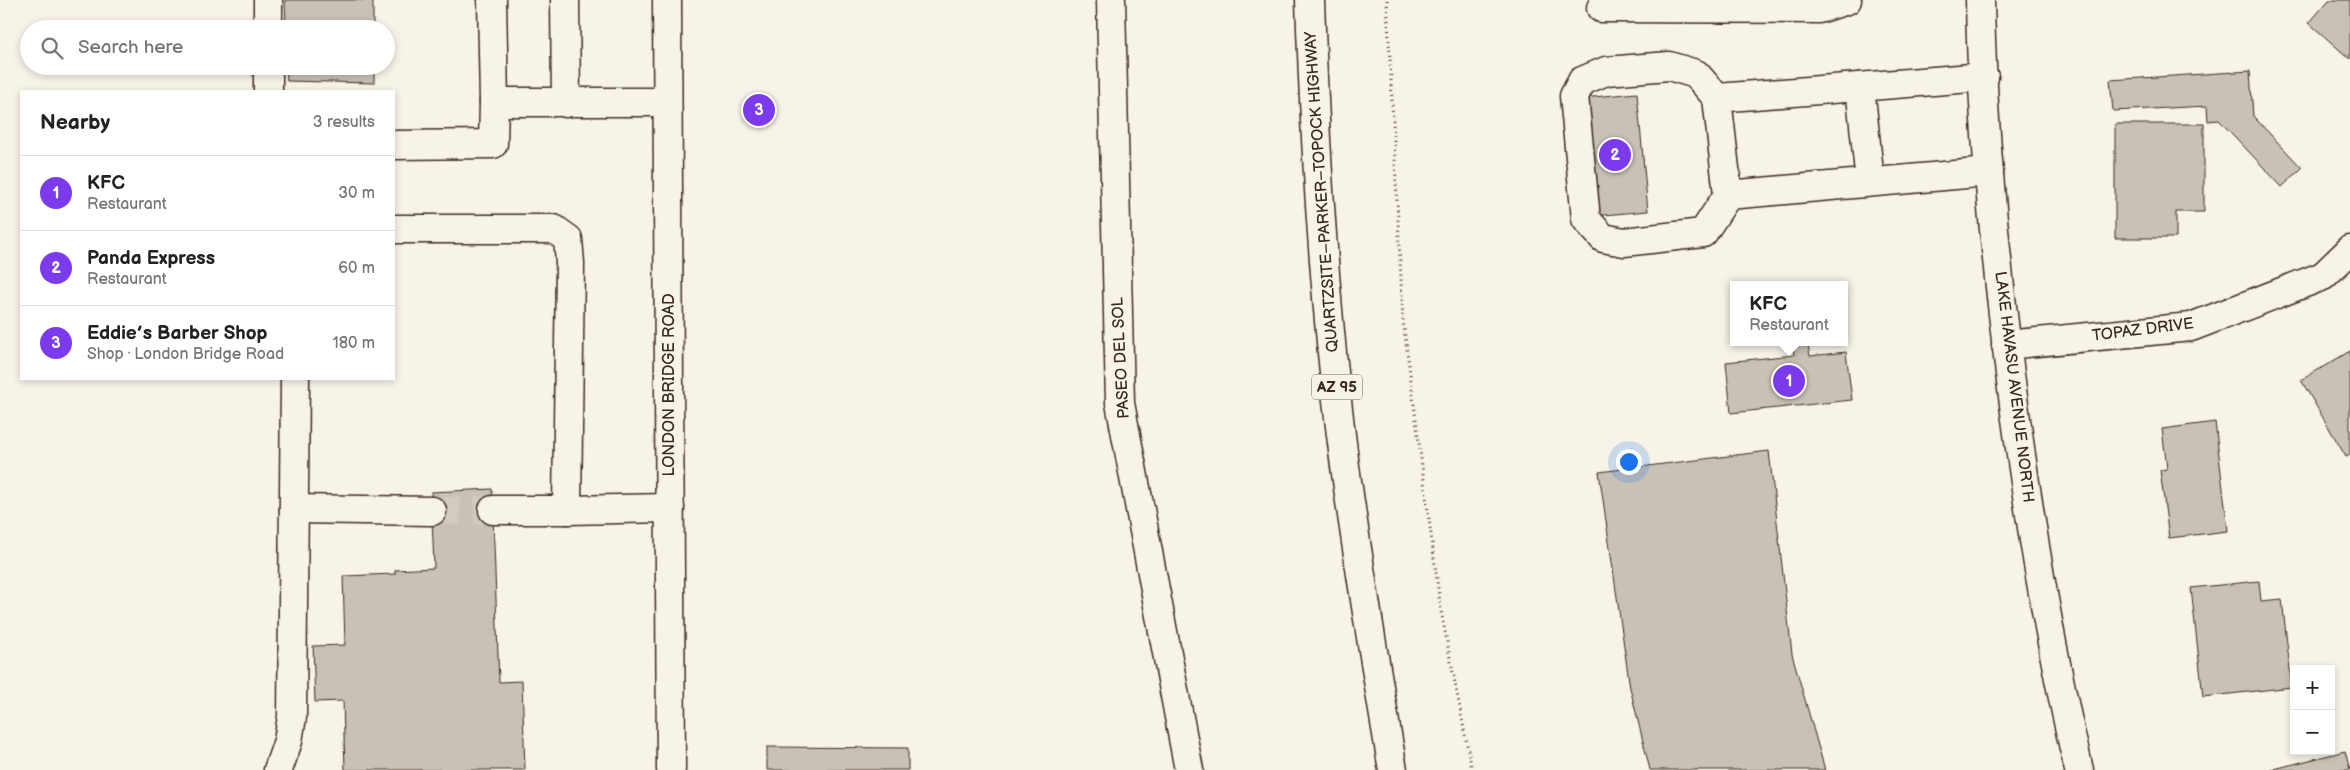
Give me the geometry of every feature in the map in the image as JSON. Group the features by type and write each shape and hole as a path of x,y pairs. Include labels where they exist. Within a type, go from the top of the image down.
{"main road":[{"path":"268,0 268,20"},
{"path":"395,145 493,144 492,0"},
{"path":"566,0 566,103"},
{"name":"LONDON BRIDGE ROAD","path":"667,0 666,102 671,770"},
{"name":"PASEO DEL SOL","path":"1111,0 1120,403 1189,770"},
{"name":"QUARTZSITE–PARKER–TOPOCK HIGHWAY","path":"1310,0 1315,126 1326,288 1343,449 1366,610 1393,770"},
{"path":"1601,8 1762,4 1819,8 1847,0"},
{"name":"LAKE HAVASU AVENUE NORTH","path":"1980,0 1989,172 2006,345 2022,463 2046,609 2079,770"},
{"path":"1669,66 1696,74 1717,98 1728,195 1703,233 1624,242 1603,238 1586,219 1574,96 1582,81 1606,71 1669,66"},
{"path":"268,75 268,90"},
{"path":"1717,98 1984,77"},
{"path":"1860,87 1870,182"},
{"path":"494,102 666,102"},
{"path":"1728,195 1989,172"},
{"path":"395,230 554,230 568,239 570,263 567,510"},
{"name":"TOPAZ DRIVE","path":"2006,345 2191,327 2323,276 2350,250"},
{"path":"278,770 288,741 292,716 295,380"},
{"path":"493,510 670,508"},
{"path":"294,509 432,511"}],"path":[{"path":"1387,0 1403,320 1441,611 1472,770"}],"building":[{"path":"285,0 373,0 373,20 286,20"},
{"path":"2329,0 2350,0 2350,59 2309,23"},
{"path":"2250,71 2253,116 2302,168 2282,187 2219,120 2208,121 2207,106 2113,111 2110,80"},
{"path":"287,75 374,75 374,83 287,81"},
{"path":"1637,93 1648,211 1593,216 1582,98"},
{"path":"2115,124 2204,124 2204,212 2176,212 2176,238 2115,238"},
{"path":"1793,346 1808,346 1810,356 1846,352 1852,400 1731,413 1726,362 1794,355"},
{"path":"2350,351 2350,455 2346,457 2301,380"},
{"path":"2215,422 2228,531 2169,538 2160,470 2167,469 2162,429"},
{"path":"1769,451 1792,654 1825,770 1650,770 1630,688 1599,472"},
{"path":"492,489 499,682 522,681 525,770 345,770 343,701 315,702 313,646 345,645 343,576 395,574 395,570 434,568 431,492"},
{"path":"2259,581 2261,601 2282,599 2290,669 2290,687 2203,697 2191,588"},
{"path":"767,747 908,748 908,770 767,770"},
{"path":"2345,751 2350,770 2270,770 2335,755"}],"tunnel":[{"path":"432,511 493,510"}],"place":[{"name":"Eddie’s Barber Shop","path":"759,110"},
{"name":"Panda Express","path":"1615,155"},
{"name":"KFC","path":"1789,381"}]}
